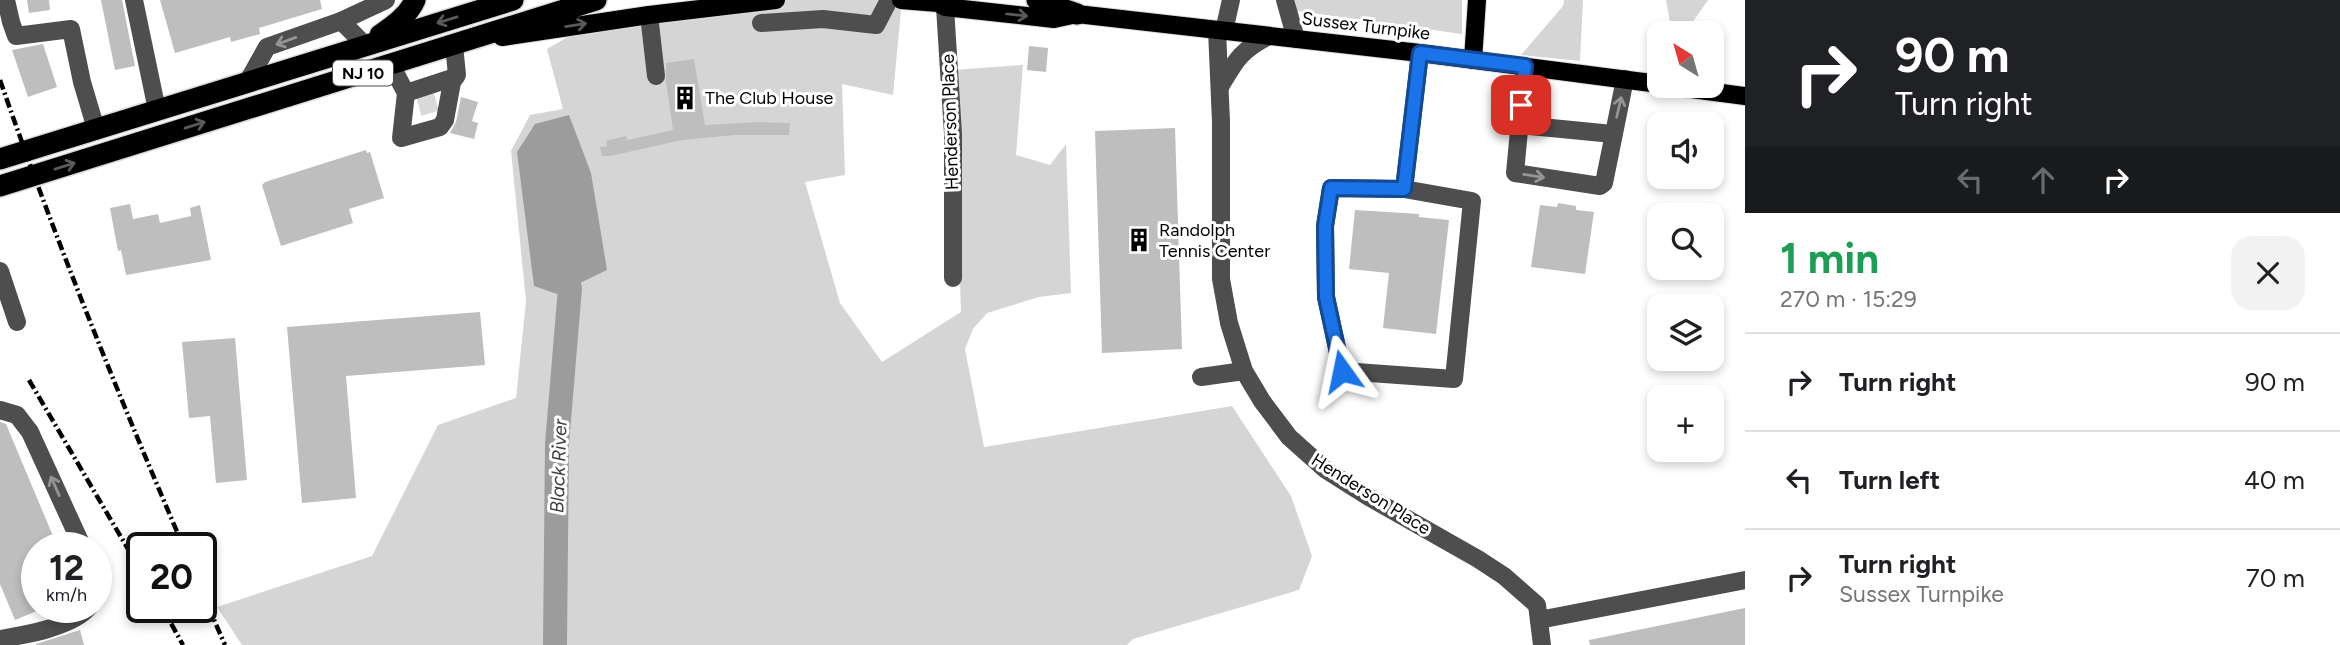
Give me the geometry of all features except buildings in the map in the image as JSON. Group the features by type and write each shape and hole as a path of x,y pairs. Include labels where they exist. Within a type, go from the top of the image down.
{"highway":[{"path":"365,45 402,18 415,0"},
{"name":"NJ 10","path":"0,159 509,0"},
{"name":"NJ 10","path":"0,186 596,0"},
{"path":"1037,0 1077,14"}],"main road":[{"path":"457,44 649,15 776,0"},
{"name":"Sussex Turnpike","path":"901,0 1054,19 1077,14 1647,82"},
{"path":"1474,60 1477,0"},
{"path":"1724,93 1745,96"}],"street":[{"path":"6,0 16,36 71,29 82,82 96,129"},
{"path":"134,0 157,110"},
{"path":"248,82 267,47 341,21 386,0"},
{"path":"761,23 823,19 876,25 888,0"},
{"name":"Henderson Place","path":"1231,0 1220,30 1221,279 1229,323 1244,371 1278,424 1307,454 1326,470 1367,496 1504,576 1537,605 1539,620"},
{"path":"1285,0 1296,39"},
{"name":"Henderson Place","path":"942,3 953,134 953,278"},
{"path":"649,15 656,76"},
{"path":"341,21 365,45"},
{"path":"1220,87 1238,57 1269,36"},
{"path":"391,65 412,109 401,138 440,127 445,120 444,100 457,75 457,44"},
{"path":"1404,189 1420,53"},
{"path":"1525,66 1515,173 1600,187 1604,183 1625,79"},
{"path":"406,93 455,78"},
{"path":"1520,125 1613,134"},
{"path":"1331,188 1404,189 1472,201 1454,379 1342,371 1326,297 1325,226 1331,188"},
{"path":"0,271 17,322"},
{"path":"1201,377 1244,371"},
{"path":"0,410 17,415 30,432 76,532"},
{"path":"1542,645 1539,620 1745,580"},
{"path":"0,639 62,623"}],"shaded area":[{"path":"706,0 902,0 893,95 842,84 845,175 805,182 840,303 882,362 961,312 953,70 1023,65 1016,155 1050,165 1066,144 1071,293 1039,297 987,313 973,329 965,349 984,447 1232,406 1291,496 1312,556 1299,590 1133,639 1127,645 242,645 217,607 372,556 438,425 516,398 526,301 511,151 530,115 563,109 547,49 573,34"},
{"path":"1295,0 1462,0 1462,34 1297,11"},
{"path":"1564,0 1583,0 1580,61 1521,55 1563,6"},
{"path":"1666,0 1708,0 1693,21 1670,21"},
{"path":"569,115 591,173 607,270 557,294 534,286 517,152 535,124"}],"waterway":[{"name":"Black River","path":"555,645 557,444 570,288"}],"tunnel":[{"path":"419,107 440,101"}],"railway":[{"path":"0,80 88,316 177,532"},
{"path":"29,380 126,546"},
{"path":"171,623 183,645"},
{"path":"215,623 225,645"}],"place":[{"name":"The Club House","path":"685,98"},
{"name":"Randolph Tennis Center","path":"1139,240"}],"route":[{"path":"1342,371 1326,297 1325,226 1331,188 1404,189 1420,53 1525,66 1521,105"}]}
